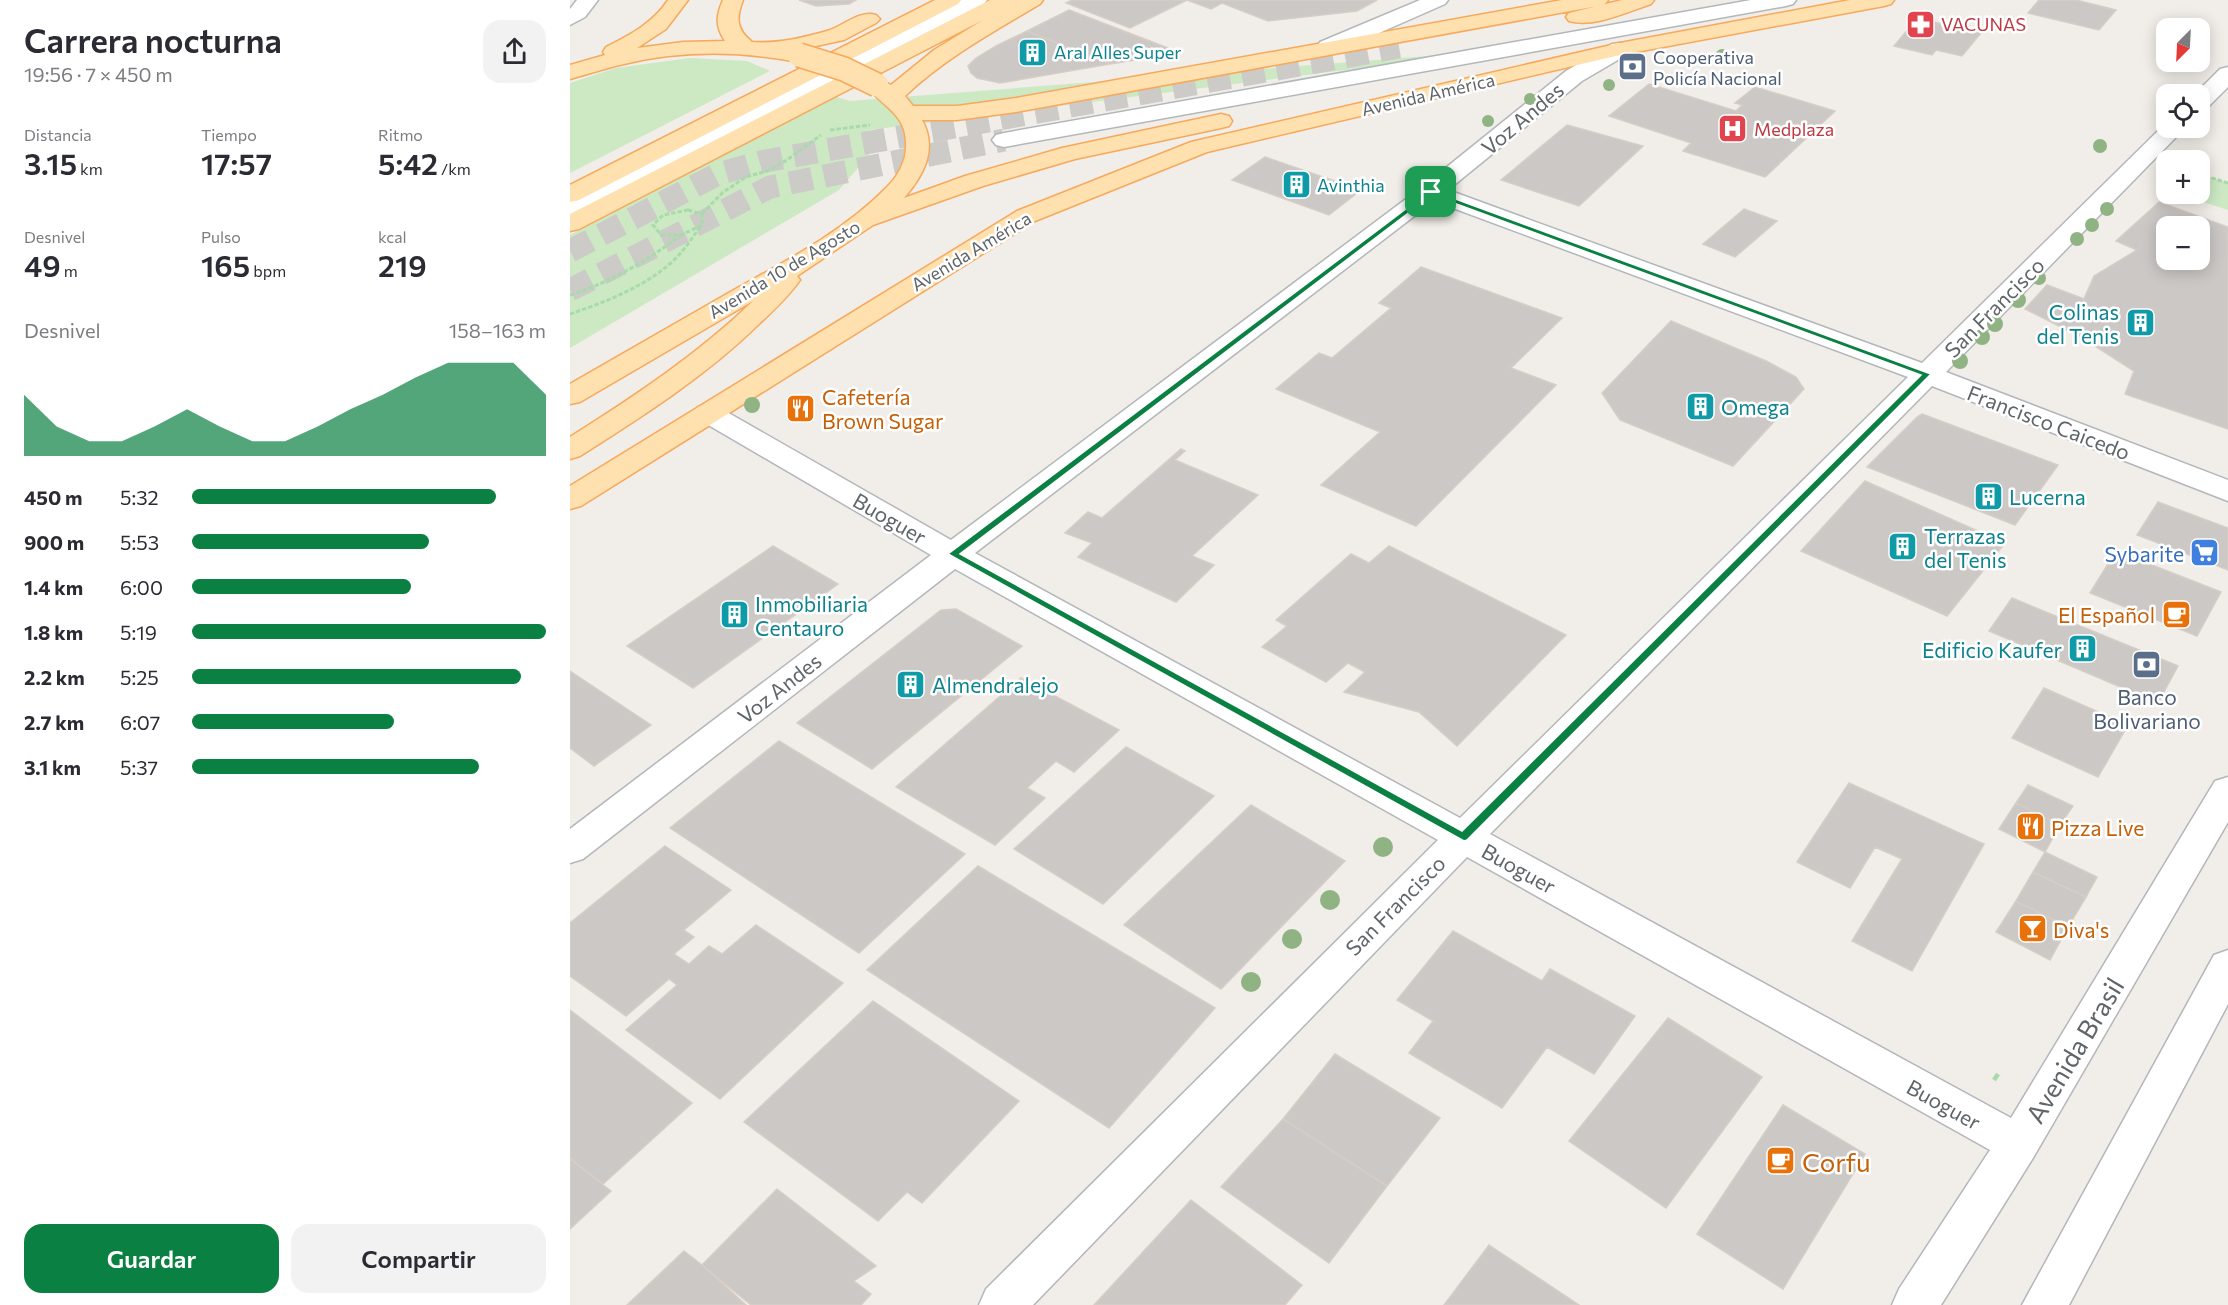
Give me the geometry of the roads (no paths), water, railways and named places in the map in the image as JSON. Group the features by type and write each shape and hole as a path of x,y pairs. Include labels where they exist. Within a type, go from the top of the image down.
{"main road":[{"path":"592,64 644,36 672,12 678,0"},
{"path":"733,0 727,13 726,24 734,39 746,48"},
{"name":"Avenida 10 de Agosto","path":"771,49 836,36 908,0"},
{"path":"570,195 951,0"},
{"path":"570,224 1006,0"},
{"path":"885,90 911,77 940,54 1033,0"},
{"path":"909,113 957,113 1016,105 1594,0"},
{"path":"1399,47 1602,13 1644,0"},
{"name":"Avenida América","path":"570,499 1026,216 1199,147 1620,49 1884,0"},
{"name":"Avenida 10 de Agosto","path":"570,72 592,64 673,50 771,49 843,69 885,90 909,113 917,133 916,159 902,185 865,220 805,260 570,396"},
{"name":"Avenida América","path":"865,220 974,181 1070,153 1351,94 1520,72"},
{"path":"570,450 664,389 728,342 759,312 805,260"}],"street":[{"path":"570,20 588,0"},
{"path":"570,210 977,0"},
{"path":"1328,47 1438,0"},
{"name":"Avenida América","path":"1736,0 1001,136 1786,0"},
{"name":"Voz Andes","path":"570,849 953,554 1431,192 1574,76 1620,49"},
{"path":"2210,92 2228,74"},
{"name":"San Francisco","path":"1002,1305 1464,837 2164,138"},
{"name":"Francisco Caicedo","path":"1431,192 1927,374 2228,491"},
{"name":"Buoguer","path":"708,412 953,554 2018,1144"},
{"name":"Avenida Brasil","path":"1915,1305 2018,1144 2228,791"},
{"path":"2045,1305 2228,966"}],"tunnel":[{"path":"570,251 718,174 760,162 1399,47"},
{"path":"570,290 770,187 1004,140"}],"place":[{"name":"VACUNAS","path":"1920,24"},
{"name":"Aral Alles Super","path":"1033,52"},
{"name":"Cooperativa Policía Nacional","path":"1632,67"},
{"name":"Medplaza","path":"1733,129"},
{"name":"Avinthia","path":"1296,185"},
{"name":"Colinas del Tenis","path":"2140,323"},
{"name":"Omega","path":"1700,406"},
{"name":"Cafetería Brown Sugar","path":"801,408"},
{"name":"Lucerna","path":"1988,496"},
{"name":"Terrazas del Tenis","path":"1903,547"},
{"name":"Sybarite","path":"2205,553"},
{"name":"El Español","path":"2176,614"},
{"name":"Inmobiliaria Centauro","path":"734,615"},
{"name":"Edificio Kaufer","path":"2083,649"},
{"name":"Banco Bolivariano","path":"2147,665"},
{"name":"Almendralejo","path":"911,684"},
{"name":"Pizza Live","path":"2030,827"},
{"name":"Diva's","path":"2032,929"},
{"name":"Corfu","path":"1781,1161"}]}
